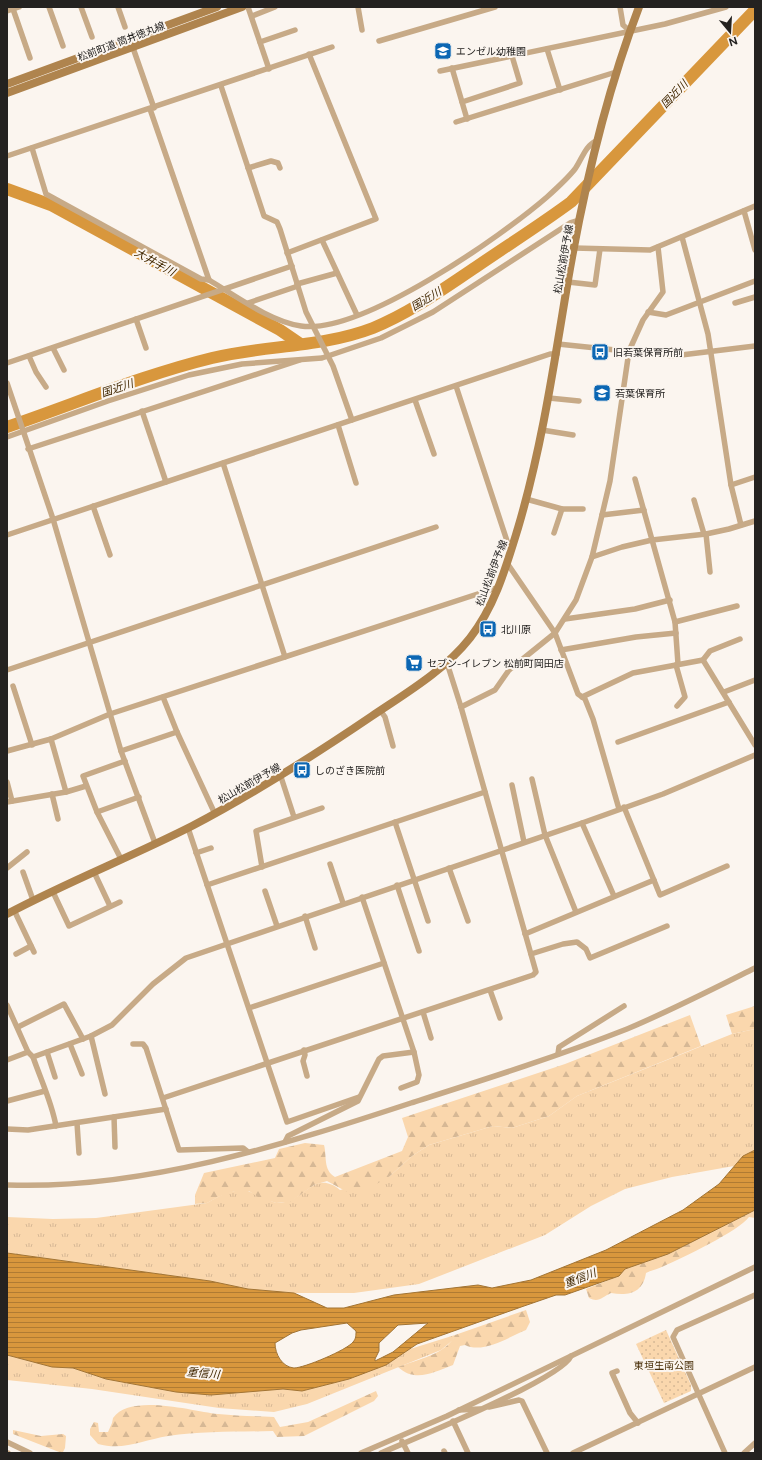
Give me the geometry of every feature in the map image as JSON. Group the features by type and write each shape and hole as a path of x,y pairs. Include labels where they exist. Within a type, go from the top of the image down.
{"main road":[{"name":"松前町道 筒井徳丸線","path":"7,93 217,7"},
{"name":"松前町道 筒井徳丸線","path":"7,84 242,7"},
{"name":"松山松前伊予線","path":"11,912 33,900 188,828 280,777 447,663 470,639 490,608 499,587 526,499 549,398 574,248 596,141 616,72 639,7"}],"street":[{"path":"19,7 10,10 30,58"},
{"path":"49,7 63,46"},
{"path":"82,7 92,37"},
{"path":"118,7 125,27"},
{"path":"248,7 269,69"},
{"path":"252,16 276,7"},
{"path":"358,7 362,30"},
{"path":"379,41 495,7"},
{"path":"620,7 624,25 630,31"},
{"path":"440,71 700,16 726,7"},
{"path":"260,42 295,30"},
{"path":"131,43 209,280"},
{"path":"7,156 221,86 332,47"},
{"path":"547,48 560,90"},
{"path":"287,253 376,219 309,54"},
{"path":"462,102 520,83 512,56"},
{"path":"452,68 467,118"},
{"path":"456,122 616,72"},
{"path":"221,86 264,216 277,222 314,328 328,355 352,420"},
{"path":"32,148 46,194 201,279 209,280 223,290 248,303 290,324 314,328 357,315 390,302 426,281 524,216 558,187 574,170 590,144 596,141"},
{"path":"248,168 271,161 278,163 280,168"},
{"path":"574,248 638,250 658,247 755,206"},
{"path":"744,211 755,250"},
{"path":"7,437 108,400 215,368 328,355 381,338 433,312 581,216"},
{"path":"682,237 711,351 731,485 741,525"},
{"path":"322,240 357,315"},
{"path":"461,706 491,693 509,670 555,633 576,600 592,557 610,481 628,351 648,312 663,292 658,247"},
{"path":"568,282 595,285 600,249"},
{"path":"7,363 292,266"},
{"path":"248,303 337,273"},
{"path":"648,312 666,314 755,281"},
{"path":"735,303 755,297"},
{"path":"136,319 146,348"},
{"path":"558,344 673,356 755,346"},
{"path":"53,348 64,370"},
{"path":"7,535 550,354 556,354"},
{"path":"29,356 36,372 46,387"},
{"path":"28,449 306,358"},
{"path":"7,383 28,449 53,519 121,751 155,843"},
{"path":"456,386 508,544 512,548"},
{"path":"549,398 579,401"},
{"path":"415,400 434,454"},
{"path":"142,411 166,482"},
{"path":"338,425 356,483"},
{"path":"542,430 573,435"},
{"path":"223,463 285,656"},
{"path":"731,485 755,477"},
{"path":"635,479 675,622 677,664 685,697 677,706"},
{"path":"526,499 562,509 583,509"},
{"path":"694,500 705,534 710,572"},
{"path":"94,506 110,555"},
{"path":"554,533 562,509"},
{"path":"602,515 644,510"},
{"path":"592,557 622,547 652,540 705,534 755,520"},
{"path":"7,670 436,527"},
{"path":"507,563 555,633 578,694 585,699 622,808 660,895 727,866"},
{"path":"7,751 51,739 110,714 499,587"},
{"path":"565,619 635,609 670,600"},
{"path":"675,622 737,606"},
{"path":"561,650 636,637 676,633"},
{"path":"582,697 633,673 703,660 710,651 740,639"},
{"path":"703,660 724,692 755,745"},
{"path":"163,1098 304,1050 490,990 533,975 536,972 461,706 447,663"},
{"path":"724,692 755,680"},
{"path":"13,686 32,745"},
{"path":"163,697 177,732 215,814"},
{"path":"618,742 729,702"},
{"path":"380,710 385,717 393,746"},
{"path":"121,751 177,732"},
{"path":"51,739 66,792"},
{"path":"33,1057 91,1036 112,1025 153,984 186,958 343,903 582,823 663,794 755,755"},
{"path":"121,859 97,812 83,776 125,761"},
{"path":"280,777 294,817"},
{"path":"532,779 545,835 576,912"},
{"path":"7,782 10,801 66,792 86,786"},
{"path":"512,785 524,842"},
{"path":"207,886 485,792"},
{"path":"52,794 58,819"},
{"path":"97,812 139,798"},
{"path":"262,867 256,831 322,808"},
{"path":"395,822 428,921"},
{"path":"582,823 614,896"},
{"path":"188,828 287,1122 359,1097"},
{"path":"196,853 211,848"},
{"path":"7,868 27,852"},
{"path":"330,864 343,903"},
{"path":"449,868 468,921"},
{"path":"23,872 33,900"},
{"path":"94,872 110,906"},
{"path":"525,934 654,880"},
{"path":"397,885 419,951"},
{"path":"265,891 277,926"},
{"path":"53,892 69,926 120,902"},
{"path":"362,897 414,1052 419,1079 417,1082 401,1088"},
{"path":"11,912 32,949 16,954"},
{"path":"305,916 315,948"},
{"path":"531,954 563,944 577,942 586,949 590,958 667,926"},
{"path":"249,1008 384,963"},
{"path":"7,1185 28,1186 102,1182 135,1177 248,1152 285,1142 360,1120 558,1054 627,1028 755,968"},
{"path":"490,990 500,1018"},
{"path":"18,1028 64,1004 83,1039"},
{"path":"7,1005 28,1052 33,1057 53,1111 56,1126"},
{"path":"558,1054 559,1047 624,1006"},
{"path":"423,1012 431,1038"},
{"path":"91,1036 105,1094"},
{"path":"70,1044 82,1074"},
{"path":"133,1044 143,1044 146,1048 180,1150 244,1148 248,1152"},
{"path":"304,1050 305,1055 303,1061 307,1076"},
{"path":"7,1060 28,1052"},
{"path":"47,1052 55,1077"},
{"path":"285,1142 288,1136 358,1101 379,1059 383,1056 414,1052"},
{"path":"7,1101 45,1091"},
{"path":"7,1129 28,1130 166,1109"},
{"path":"114,1117 115,1147"},
{"path":"77,1123 79,1154"},
{"path":"361,1453 458,1410 755,1267"},
{"path":"725,1453 674,1342 673,1334 677,1330 755,1295"},
{"path":"381,1453 453,1421 487,1408 553,1374 568,1362 572,1356"},
{"path":"574,1453 585,1450 638,1422 755,1367"},
{"path":"617,1371 612,1373 630,1413 638,1422"},
{"path":"458,1410 466,1411 487,1408 519,1400 522,1401 547,1453"},
{"path":"453,1421 468,1453"},
{"path":"400,1436 408,1453"},
{"path":"7,1442 30,1453"},
{"path":"744,1453 755,1443"}],"green space":[{"path":"755,1006 755,1029 732,1034 726,1015"},
{"path":"690,1015 701,1046 577,1096 549,1116 512,1128 493,1126 429,1145 412,1156 390,1176 363,1192 349,1193 327,1181 314,1185 290,1202 276,1203 258,1197 249,1191 235,1191 207,1203 195,1204 195,1195 204,1173 275,1158 279,1149 305,1143 324,1145 327,1167 331,1174 335,1177 402,1151 408,1137 402,1118 565,1064"},
{"path":"755,1029 755,1150 743,1156 734,1166 672,1177 625,1189 591,1206 545,1235 419,1284 354,1293 294,1293 248,1289 210,1281 7,1253 7,1217 53,1219 96,1218 207,1203 222,1195 243,1190 277,1203 286,1202 315,1185 323,1183 331,1184 340,1190 390,1176 412,1156 429,1145 493,1126 512,1128 549,1116 577,1096 732,1034"},
{"path":"755,1210 755,1218 749,1217 743,1223 710,1244 646,1273 642,1285 634,1292 624,1294 611,1293 598,1300 589,1298 586,1289 619,1276 625,1269 668,1254"},
{"path":"526,1310 530,1322 526,1330 496,1344 488,1346 460,1346 453,1365 425,1375 404,1372 398,1367 438,1352 451,1342 455,1335"},
{"name":"東垣生南公園","path":"666,1330 691,1385 691,1391 664,1403 636,1344"},
{"path":"455,1335 453,1340 441,1350 307,1404 274,1412 219,1408 92,1389 7,1380 7,1355 52,1367 73,1368 106,1379 176,1392 211,1395 283,1389 302,1391 349,1379 392,1361 407,1350"},
{"path":"376,1391 378,1396 374,1401 304,1436 277,1437 273,1431 207,1432 168,1436 125,1446 107,1446 98,1444 90,1435 90,1429 94,1422 98,1423 99,1432 108,1432 113,1418 121,1411 133,1406 147,1405 178,1407 218,1414 274,1417 280,1427 308,1422"},
{"path":"13,1430 41,1436 63,1434 66,1436 65,1448 63,1452 59,1452 13,1434"}],"water":[{"name":"重信川","path":"755,1150 755,1210 668,1254 625,1269 619,1276 565,1295 556,1295 417,1344 386,1365 349,1379 302,1391 283,1389 211,1395 176,1392 106,1379 73,1368 52,1367 7,1355 7,1253 210,1281 248,1289 294,1293 327,1308 344,1308 394,1295 478,1285 492,1288 531,1280 606,1250 683,1210 719,1184 743,1156","holes":["347,1323 356,1331 355,1340 343,1349 325,1358 294,1368 283,1363 276,1351 275,1343 292,1333 301,1330","428,1323 393,1352 375,1361 379,1351 379,1343 398,1325"]}],"waterway":[{"name":"国近川","path":"7,427 134,381 186,365 232,354 313,343 353,334 387,322 413,308 536,227 571,202 755,10"},
{"name":"大井手川","path":"7,189 51,205 280,330 299,343"}],"place":[{"name":"エンゼル幼稚園","path":"443,51"},
{"name":"旧若葉保育所前","path":"600,352"},
{"name":"若葉保育所","path":"602,393"},
{"name":"北川原","path":"488,629"},
{"name":"セブン-イレブン 松前町岡田店","path":"414,663"},
{"name":"しのざき医院前","path":"302,770"}]}
